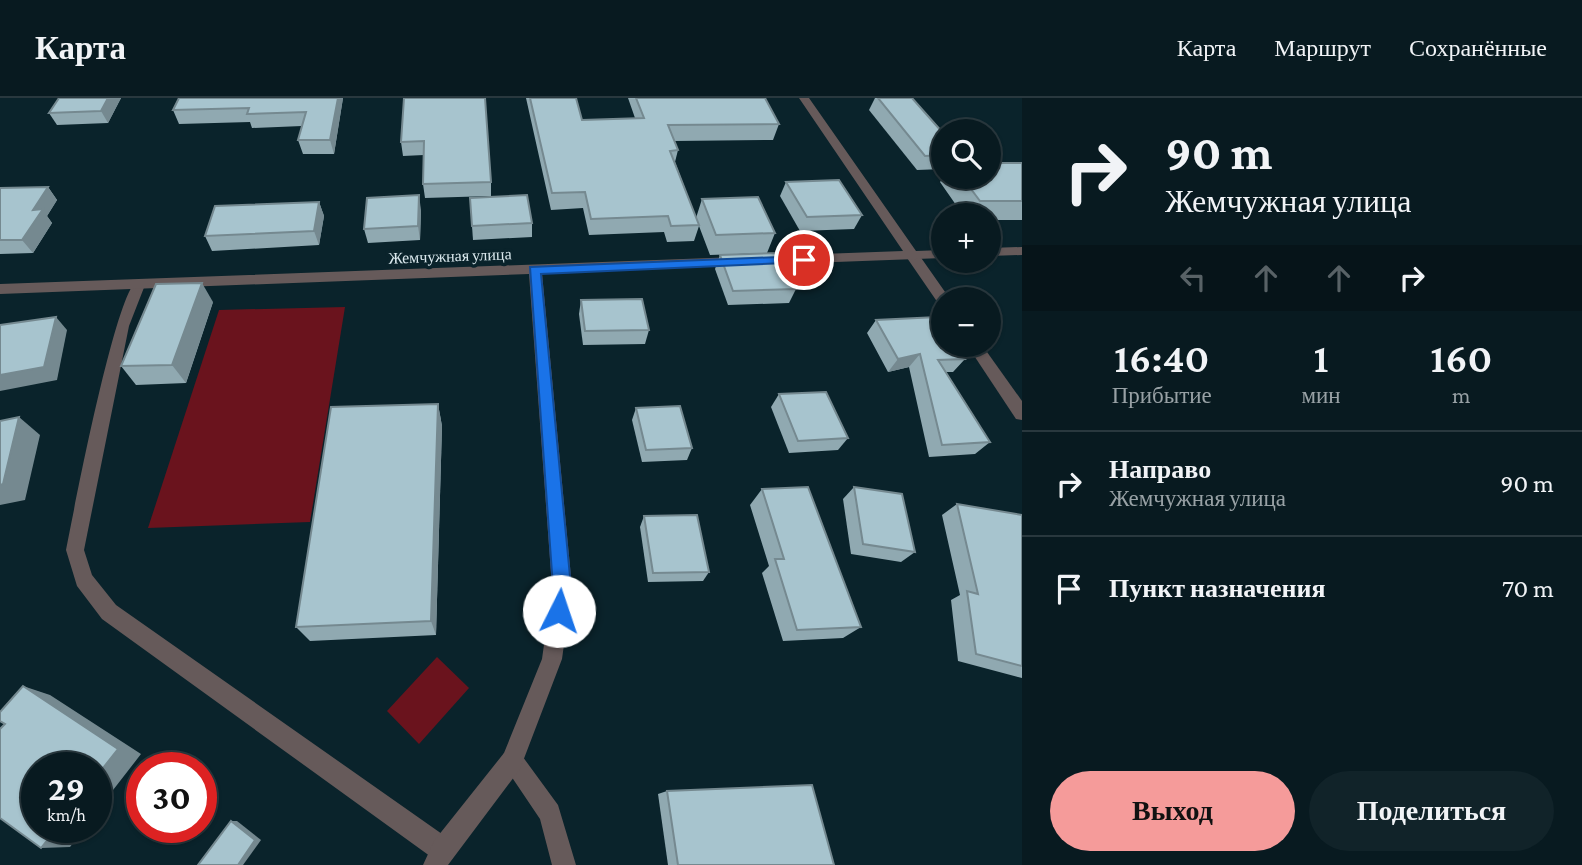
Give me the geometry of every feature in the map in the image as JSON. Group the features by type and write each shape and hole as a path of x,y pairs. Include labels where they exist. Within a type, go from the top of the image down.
{"street":[{"path":"804,98 934,287"},
{"path":"1001,252 1022,251"},
{"name":"Жемчужная улица","path":"0,289 931,254"},
{"path":"138,285 122,326 75,550 84,580 110,612 439,857 512,761 552,659 562,587 535,270"},
{"path":"982,357 1022,414"},
{"path":"512,761 550,813 564,865"}],"shaded area":[{"path":"345,307 310,522 148,528 219,310"},
{"path":"437,657 469,688 419,744 387,711"}],"building":[{"path":"59,98 108,98 101,111 49,113"},
{"path":"179,98 338,98 330,140 298,140 306,112 247,114 249,108 173,110"},
{"path":"404,98 485,98 491,182 423,184 424,141 401,142"},
{"path":"530,98 576,98 582,120 644,118 636,98 765,98 779,124 668,125 678,150 670,151 699,225 671,226 668,216 591,219 585,192 552,193"},
{"path":"878,98 912,98 931,119 931,156 925,156"},
{"path":"1001,163 1022,163 1022,201 980,201 971,189 1001,189"},
{"path":"839,180 862,215 807,217 786,182"},
{"path":"48,187 33,210 43,209 22,240 0,240 0,188"},
{"path":"419,195 418,226 364,229 367,198"},
{"path":"527,195 532,223 472,226 470,198"},
{"path":"758,197 775,233 716,235 702,199"},
{"path":"319,202 314,231 205,236 215,206"},
{"path":"779,253 796,289 733,291 720,255"},
{"path":"202,283 172,365 121,366 156,284"},
{"path":"642,299 649,330 585,331 581,300"},
{"path":"56,317 44,367 0,375 0,325"},
{"path":"931,317 931,357 964,357 965,359 938,360 990,442 942,445 920,354 898,359 876,320"},
{"path":"826,392 848,438 798,441 779,394"},
{"path":"438,404 431,621 296,627 331,407"},
{"path":"680,406 692,448 646,450 636,408"},
{"path":"19,417 3,484 0,485 0,421"},
{"path":"808,487 861,627 797,630 775,559 784,559 762,489"},
{"path":"854,487 902,494 915,552 863,544"},
{"path":"957,504 1022,515 1022,666 976,654 967,591 978,594"},
{"path":"697,515 709,572 653,573 644,516"},
{"path":"23,686 118,749 112,757 112,752 21,752 21,833 0,818 0,729 5,724 0,721 0,712"},
{"path":"812,785 834,865 678,865 667,791"},
{"path":"231,821 255,840 238,865 198,865"}],"route":[{"path":"559,611 562,587 535,270 804,260"}]}
